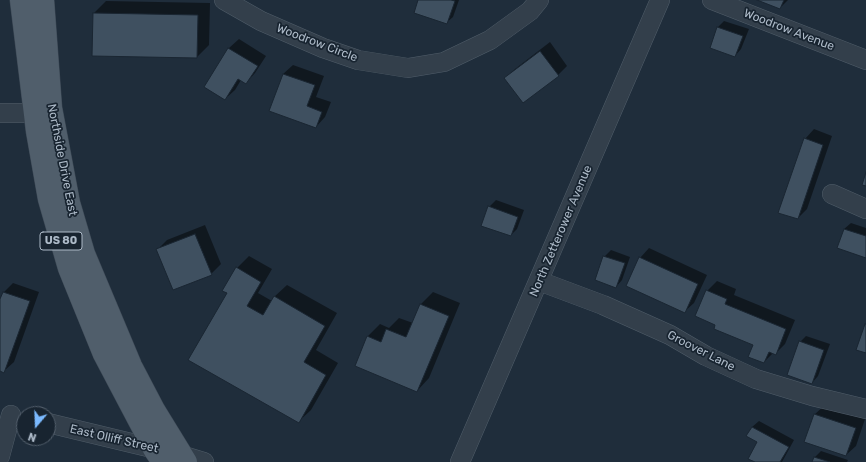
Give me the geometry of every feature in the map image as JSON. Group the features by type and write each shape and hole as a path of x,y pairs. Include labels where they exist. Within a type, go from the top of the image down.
{"main road":[{"name":"Northside Drive East","path":"21,0 35,113 49,199 69,268 104,354 171,457"},
{"name":"Northside Drive East","path":"43,0 51,108 69,203 84,254 131,366 154,410 171,457"}],"street":[{"name":"Woodrow Circle","path":"224,0 260,21 323,48 358,60 408,68 444,62 490,40 530,11 540,0"},
{"name":"North Zetterower Avenue","path":"460,462 540,281 660,0"},
{"name":"Woodrow Avenue","path":"712,0 866,60"},
{"path":"0,113 35,113"},
{"path":"832,194 866,209"},
{"name":"Groover Lane","path":"540,281 603,305 670,335 706,356 756,379 812,396 866,409"},
{"path":"0,456 12,414"},
{"name":"East Olliff Street","path":"56,425 171,457 204,462"},
{"path":"0,460 8,462"}],"building":[{"path":"418,0 455,1 447,24 414,13"},
{"path":"757,0 784,0 780,9"},
{"path":"93,13 198,15 197,58 92,56"},
{"path":"717,27 743,36 735,57 710,48"},
{"path":"228,48 258,66 246,84 238,79 225,100 204,87"},
{"path":"540,51 559,76 523,103 504,78"},
{"path":"283,74 315,85 307,106 322,112 316,128 269,111"},
{"path":"804,138 823,145 798,219 778,213"},
{"path":"866,172 866,186 862,185"},
{"path":"488,206 518,217 511,236 481,226"},
{"path":"844,229 866,236 866,258 837,248"},
{"path":"195,234 212,275 173,290 156,249"},
{"path":"603,256 625,263 616,288 595,280"},
{"path":"639,257 698,284 685,313 626,286"},
{"path":"236,267 261,282 247,306 263,315 274,296 325,326 304,362 326,375 299,423 188,360 227,293 222,291"},
{"path":"706,290 727,299 725,304 786,329 776,355 769,352 764,363 748,357 753,345 714,329 715,325 695,316"},
{"path":"3,292 30,301 4,373 0,371 0,299"},
{"path":"420,304 449,316 417,392 355,366 367,336 381,342 386,329 406,337"},
{"path":"866,324 866,353 856,350"},
{"path":"799,341 824,350 812,384 787,375"},
{"path":"814,414 856,428 846,456 804,442"},
{"path":"752,427 789,447 780,462 755,462 748,459 757,442 746,436"},
{"path":"814,457 830,462 812,462"}]}
